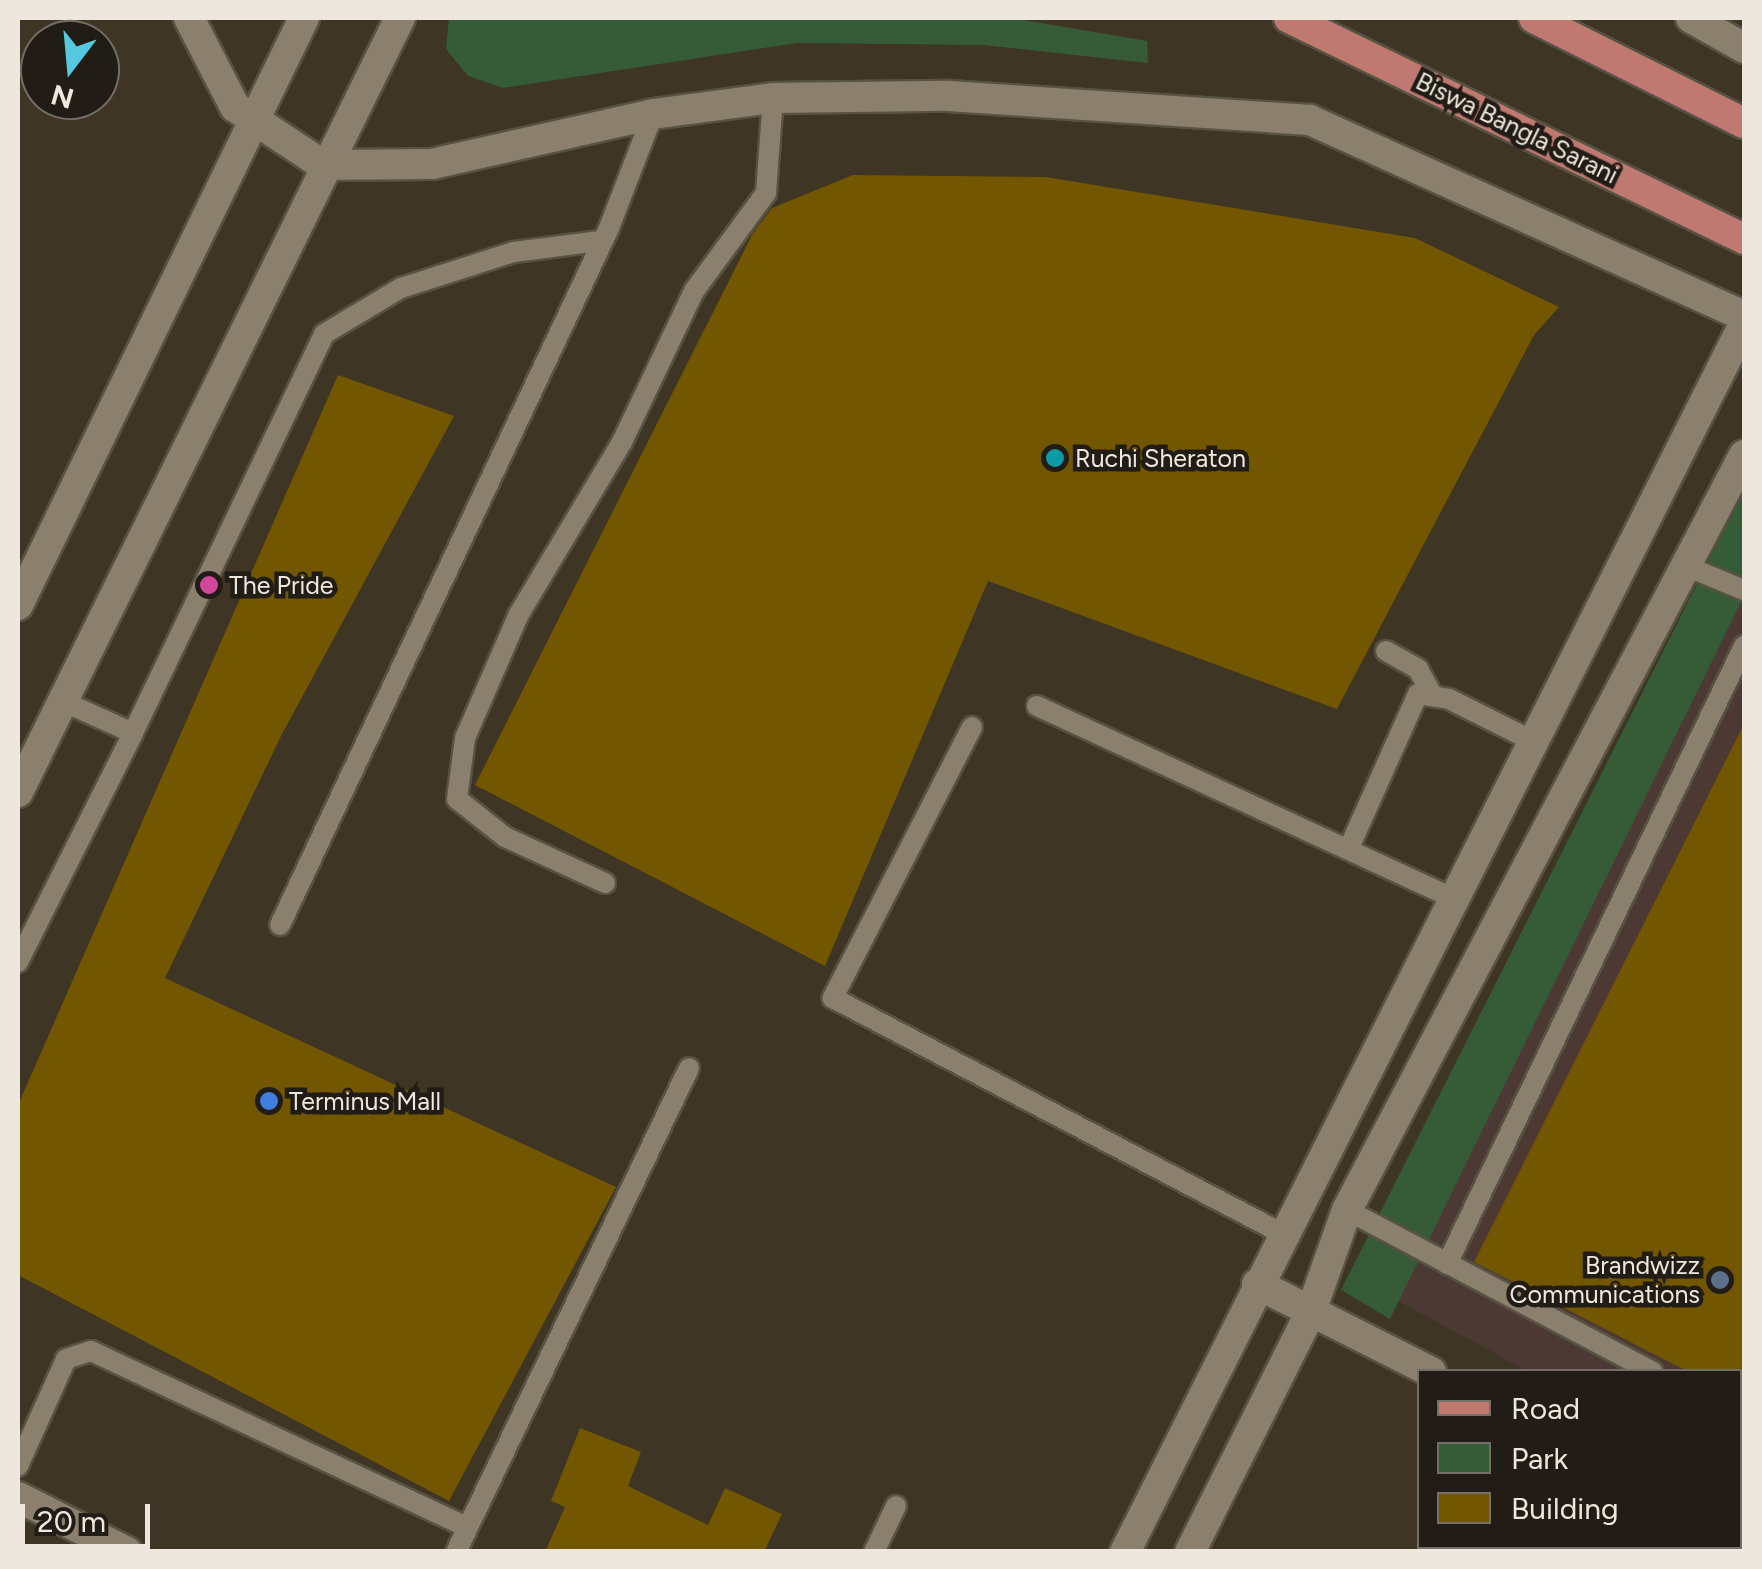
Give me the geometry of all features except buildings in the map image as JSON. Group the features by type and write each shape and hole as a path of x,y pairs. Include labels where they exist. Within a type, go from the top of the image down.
{"main road":[{"name":"Biswa Bangla Sarani","path":"1289,18 1744,239"},
{"path":"1534,18 1744,124"}],"street":[{"path":"189,18 221,88 251,123 323,165 432,164 653,114 773,98 949,96 1323,123 1744,316"},
{"path":"18,605 304,18"},
{"path":"18,792 323,165 400,18"},
{"path":"1691,18 1744,48"},
{"path":"1125,1552 1744,324"},
{"path":"1190,1552 1310,1311 1347,1210 1744,454"},
{"path":"1258,1284 1425,1369"},
{"path":"18,1497 127,1552"}],"lane":[{"path":"605,882 505,838 457,799 466,738 520,614 622,442 694,291 766,193 773,98"},
{"path":"280,925 600,241 653,114"},
{"path":"18,962 133,733 324,334 401,288 514,252 600,241"},
{"path":"1686,566 1744,590"},
{"path":"1447,1264 1744,646"},
{"path":"1386,651 1418,669 1430,691 1535,742"},
{"path":"1349,848 1411,703 1430,691"},
{"path":"62,701 133,733"},
{"path":"1037,706 1454,898"},
{"path":"972,727 833,998 1283,1234"},
{"path":"456,1552 689,1068"},
{"path":"1347,1210 1647,1369"},
{"path":"18,1466 66,1359 92,1351 467,1527"},
{"path":"874,1552 896,1506"}],"shaded area":[{"path":"1744,552 1744,1491 1742,1369 1523,1369 1371,1286"}],"green space":[{"path":"449,18 1011,18 1147,41 1148,63 983,45 797,43 503,88 468,76 446,49"},
{"path":"1744,491 1744,596 1390,1319 1341,1290"}],"place":[{"name":"Ruchi Sheraton","path":"1055,458"},
{"name":"The Pride","path":"209,585"},
{"name":"Terminus Mall","path":"269,1101"},
{"name":"Brandwizz Communications","path":"1720,1280"}]}
